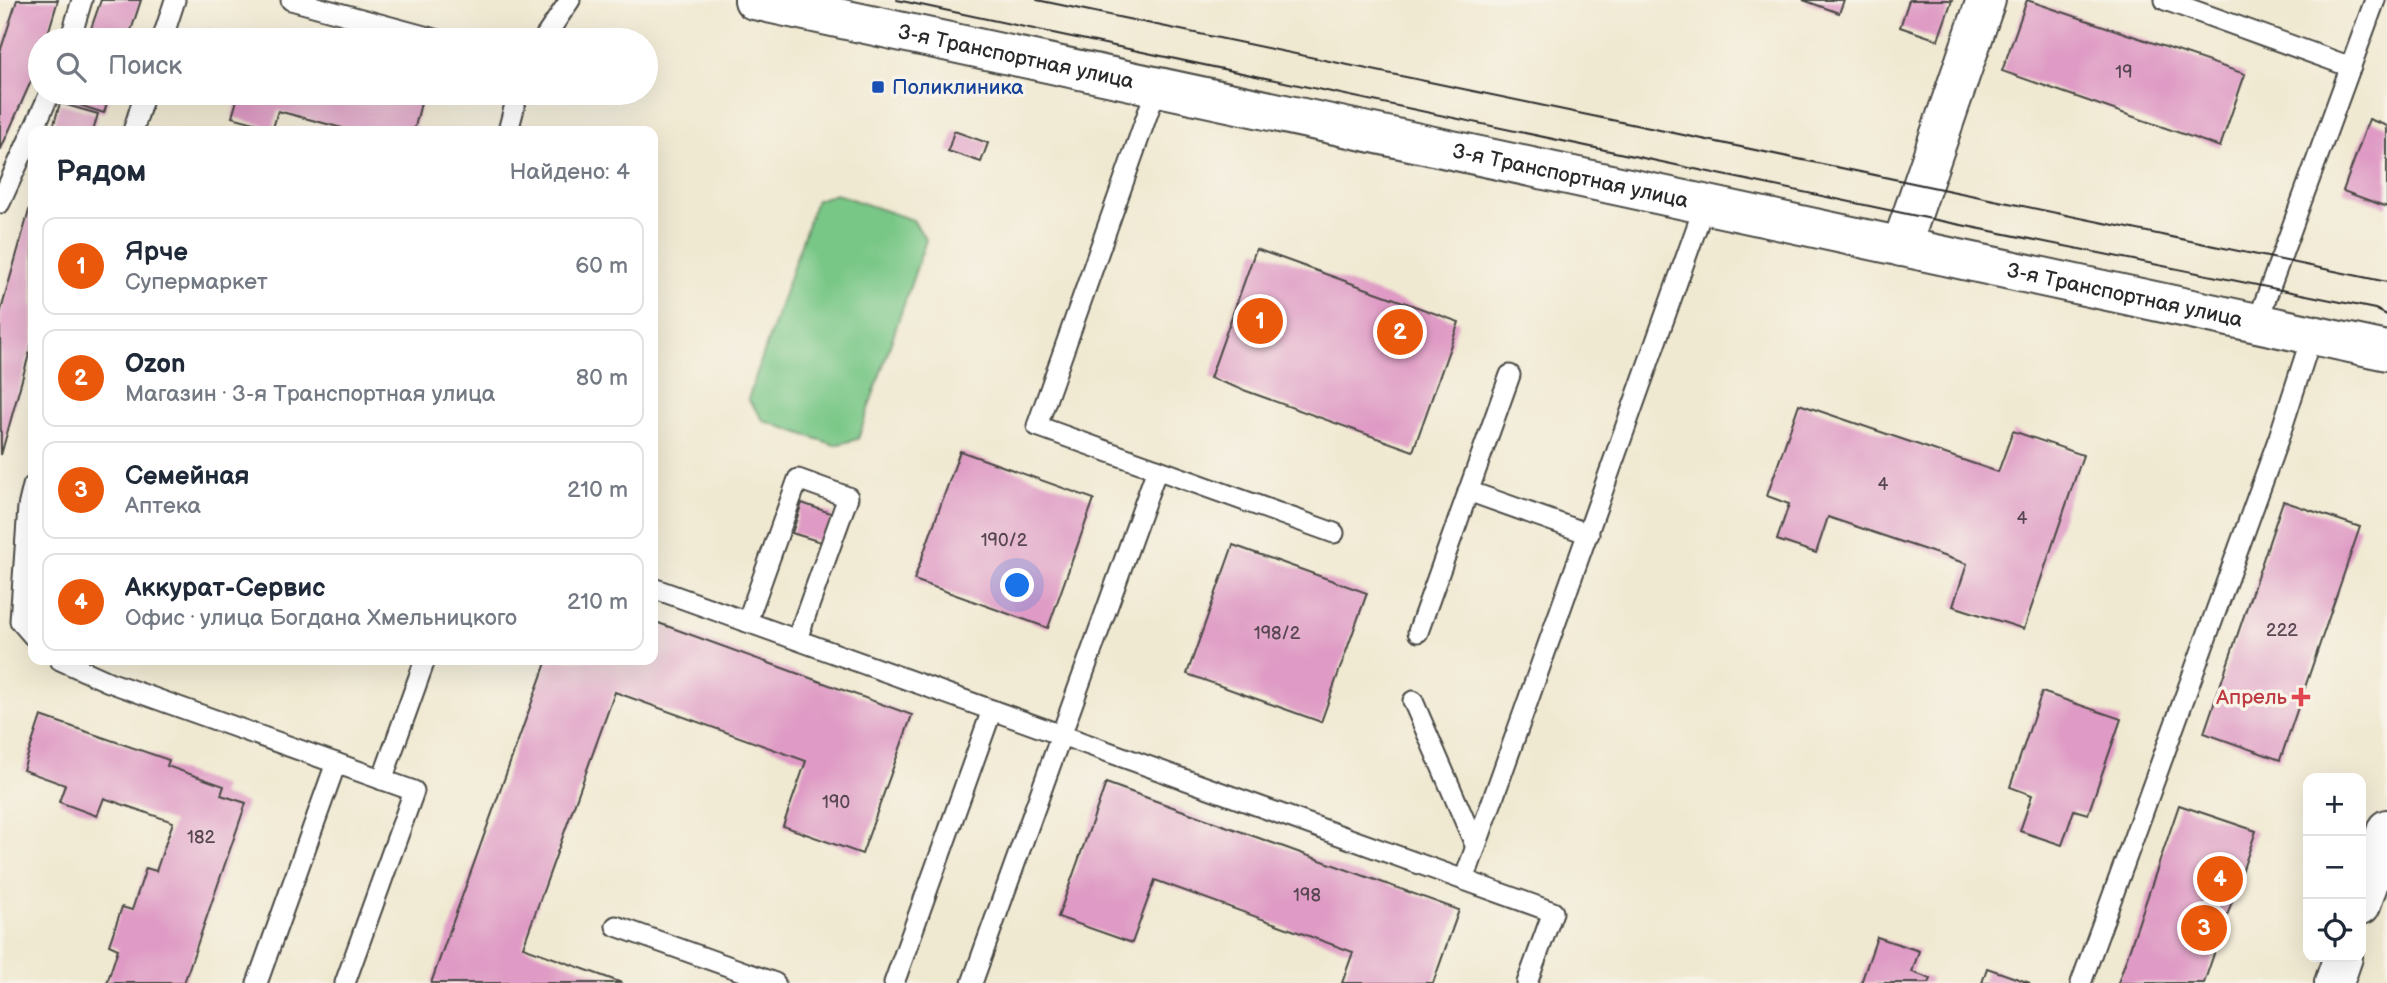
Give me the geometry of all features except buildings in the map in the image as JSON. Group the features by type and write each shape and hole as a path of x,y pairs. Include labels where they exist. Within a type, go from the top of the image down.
{"main road":[{"name":"3-я Транспортная улица","path":"754,0 2387,351"},
{"path":"1901,247 1986,0"},
{"path":"2363,899 2387,829"},
{"path":"2334,983 2341,962"}],"lane":[{"path":"74,28 82,0"},
{"path":"166,28 175,0"},
{"path":"291,0 395,28"},
{"path":"550,28 570,0"},
{"path":"2165,0 2351,66"},
{"path":"2256,323 2375,0"},
{"path":"1157,87 1037,426 1334,533"},
{"path":"35,126 45,105"},
{"path":"135,126 141,105"},
{"path":"509,126 515,105"},
{"path":"0,203 28,141"},
{"path":"1464,880 1705,204"},
{"path":"2081,983 2274,450 2312,335"},
{"path":"1418,632 1510,375"},
{"path":"972,983 1157,469"},
{"path":"747,622 798,479 848,498 797,639"},
{"path":"1468,491 1588,534"},
{"path":"28,507 20,621 28,630"},
{"path":"658,590 1553,912 1527,983"},
{"path":"71,665 109,682 414,791 345,983"},
{"path":"382,780 423,665"},
{"path":"1413,701 1476,847"},
{"path":"894,983 992,710"},
{"path":"257,983 336,763"},
{"path":"616,926 775,983"}],"green space":[{"path":"836,194 913,220 926,240 858,439 835,445 764,421 748,399 816,200"}],"tram line":[{"path":"897,0 1912,215 2375,309 2387,315"},
{"path":"1037,0 2387,282"}],"place":[{"name":"Поликлиника","path":"878,87"},
{"name":"Ярче","path":"1260,321"},
{"name":"Ozon","path":"1400,332"},
{"name":"Апрель","path":"2301,697"},
{"name":"Аккурат-Сервис","path":"2220,879"},
{"name":"Семейная","path":"2204,928"}]}
